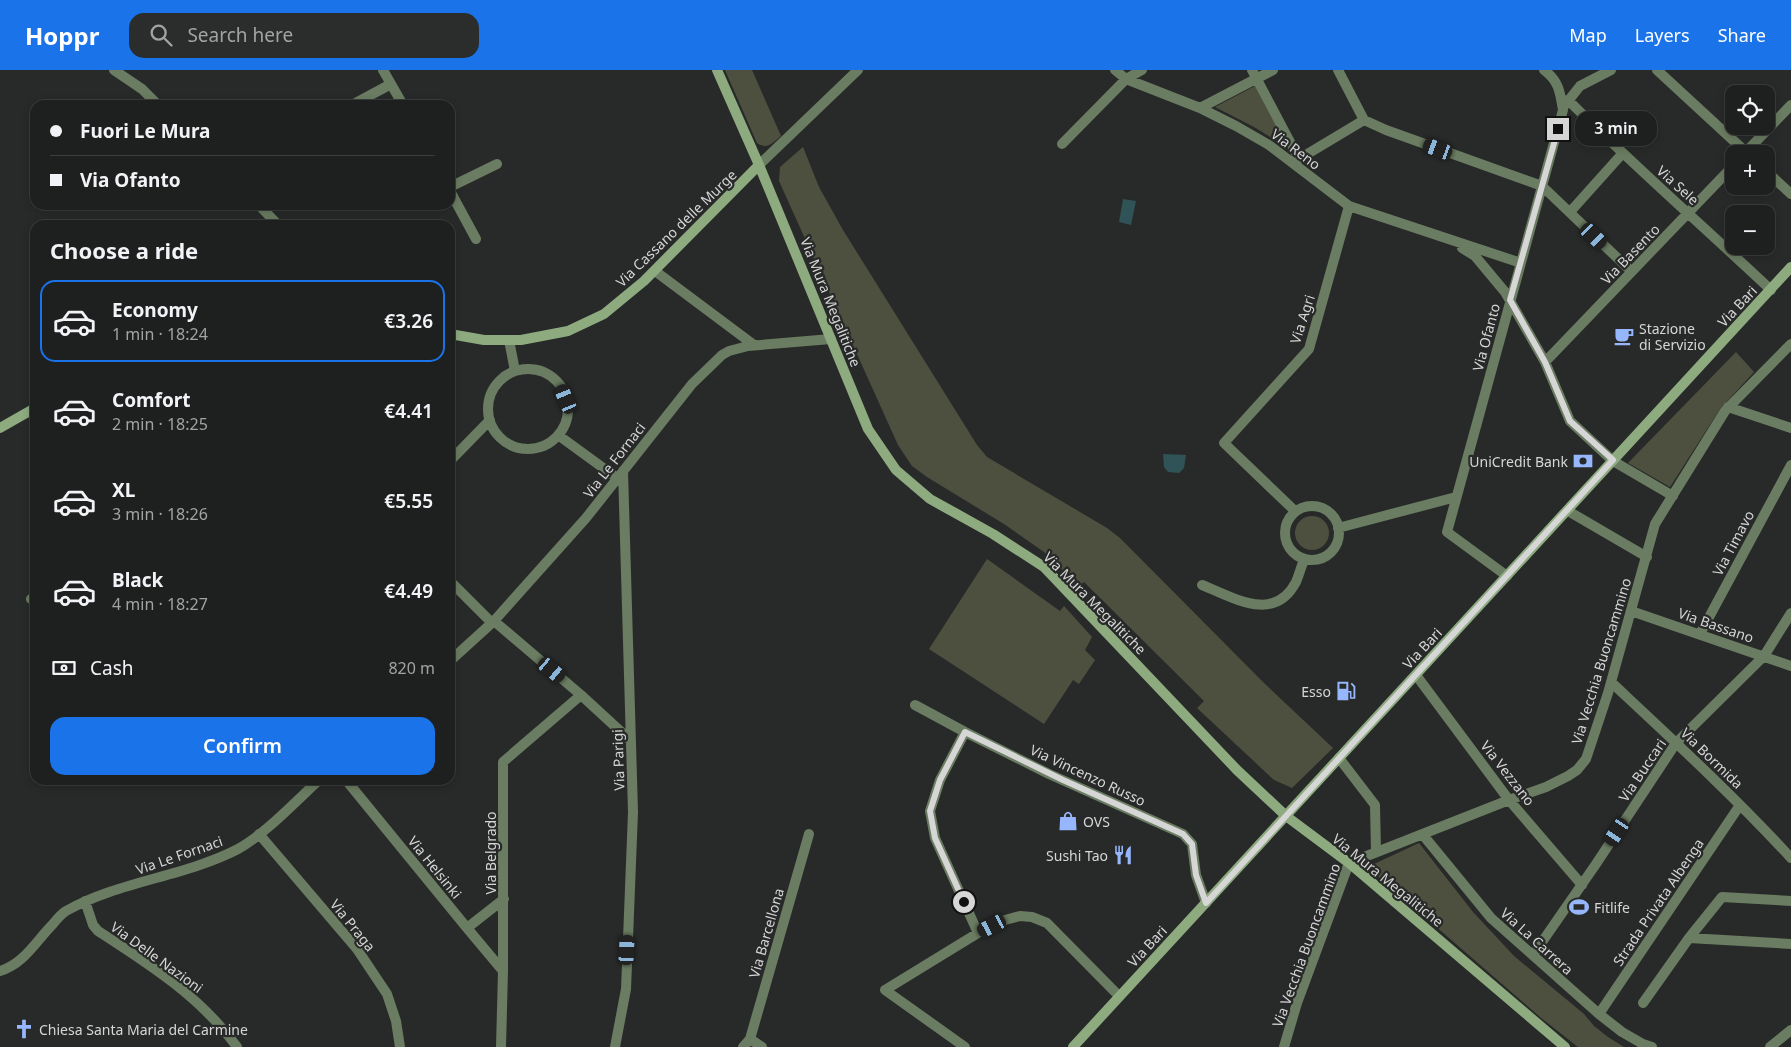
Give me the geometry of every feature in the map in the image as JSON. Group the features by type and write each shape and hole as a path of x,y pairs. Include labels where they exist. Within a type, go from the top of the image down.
{"main road":[{"name":"Via Mura Megalitiche","path":"718,70 868,429 896,470 930,499 993,534 1044,567 1238,770 1286,816 1349,863 1564,1047"},
{"name":"Via Cassano delle Murge","path":"455,335 484,340 521,340 568,331 604,314 655,271 759,165"},
{"name":"Via Bari","path":"1073,1047 1791,267"},
{"path":"0,428 30,411"}],"street":[{"path":"114,70 142,89 153,100"},
{"path":"383,70 400,100"},
{"name":"Via Cassano delle Murge","path":"759,165 858,70"},
{"name":"Via Reno","path":"1116,70 1126,78 1200,108 1269,145 1295,161 1349,206 1521,263"},
{"path":"1062,144 1126,78 1142,70"},
{"path":"1200,108 1254,74 1273,70"},
{"path":"1338,70 1364,120 1386,130 1542,186 1631,271"},
{"path":"1544,70 1555,74"},
{"path":"1565,105 1580,86 1611,70"},
{"path":"1657,70 1737,145"},
{"path":"1254,74 1295,161 1364,120"},
{"name":"Via Ofanto","path":"1507,576 1448,534 1447,529 1565,105 1555,74"},
{"path":"361,100 391,84"},
{"name":"Via Sele","path":"1565,105 1689,213 1771,290"},
{"path":"1754,145 1791,105"},
{"path":"1570,212 1622,154"},
{"path":"455,185 497,164"},
{"name":"Via Basento","path":"1545,362 1725,175"},
{"path":"1775,179 1791,194"},
{"path":"455,200 476,239"},
{"name":"Via Agri","path":"1295,511 1224,444 1309,349 1349,206"},
{"path":"264,210 273,220"},
{"name":"Via Reno","path":"1449,239 1476,256 1495,278 1510,300 1545,362 1570,421 1613,460 1673,496"},
{"path":"655,271 754,345"},
{"name":"Via Le Fornaci","path":"455,656 493,622 586,518 692,384 729,351 754,345 831,338"},
{"path":"509,340 516,371"},
{"name":"Via Vecchia Buoncammino","path":"1284,1047 1297,1003 1349,863 1546,786 1577,770 1586,759 1611,682 1655,524 1728,407 1791,344"},
{"path":"529,369 542,371 562,387 566,399 568,412 565,424 558,435 548,443 536,448 523,449 510,445 499,437 492,426 488,413 489,400 494,387 503,377 516,371 529,369"},
{"path":"1728,407 1791,428"},
{"path":"455,456 490,420"},
{"path":"558,435 620,475"},
{"name":"Via Timavo","path":"1700,634 1791,465"},
{"name":"Via Parigi","path":"614,1047 626,989 633,812 620,475"},
{"path":"1338,528 1456,497"},
{"path":"1319,507 1333,516 1338,528 1338,540 1335,548 1329,555 1313,561 1304,560 1296,556 1290,550 1284,534 1285,525 1289,518 1295,511 1303,508 1319,507"},
{"path":"1568,511 1647,557"},
{"path":"1202,585 1255,605 1272,604 1290,590 1304,560"},
{"path":"455,586 493,622 581,695 631,741"},
{"name":"Via Bassano","path":"1631,612 1791,666"},
{"name":"Via Buccari","path":"1533,955 1676,743 1764,656 1791,614"},
{"name":"Via Vezzano","path":"1416,675 1509,800 1582,885"},
{"name":"Via Bormida","path":"1611,682 1740,804 1790,856"},
{"name":"Via Belgrado","path":"501,1047 504,762 581,695"},
{"name":"Via Vincenzo Russo","path":"916,705 965,732 1070,784 1183,834 1192,844 1196,875 1206,903"},
{"path":"965,732 940,780 930,811 935,838 978,933"},
{"path":"1339,758 1375,805 1376,852"},
{"name":"Via Le Fornaci","path":"85,901 211,860 238,848 259,834 313,785"},
{"name":"Via Helsinki","path":"350,785 503,971"},
{"name":"Strada Privata Albenga","path":"1599,1014 1740,804"},
{"name":"Via Praga","path":"259,834 357,949 382,986 387,994 396,1021 400,1047"},
{"name":"Via Barcellona","path":"746,1043 809,834"},
{"name":"Via La Carrera","path":"1422,834 1491,918 1599,1014 1622,1032 1652,1047"},
{"path":"1643,1003 1689,938 1722,897 1791,901"},
{"path":"467,928 504,899"},
{"path":"0,971 9,968 24,957 63,912 85,901"},
{"name":"Via Delle Nazioni","path":"85,901 92,926 146,962 193,998 225,1030 237,1047"},
{"path":"965,1047 885,990 978,933 1005,920 1020,916 1032,917 1047,923 1119,996"},
{"path":"1689,938 1791,944"},
{"path":"1770,1047 1791,1030"},
{"path":"1279,1047 1288,1032"},
{"path":"746,1043 762,1047"}],"green space":[{"path":"725,70 752,70 781,136 767,146 757,143"},
{"path":"1255,86 1287,147 1215,107"},
{"path":"803,147 819,187 843,230 977,445 987,457 1107,528 1120,538 1264,683 1333,748 1292,788 1274,780 1197,708 1204,701 1084,582 1079,586 1044,552 1004,524 912,466 898,445 779,181 780,167"},
{"path":"1736,352 1754,372 1720,409 1670,487 1628,463"},
{"path":"1312,516 1319,517 1324,521 1328,526 1328,540 1324,545 1319,549 1312,550 1305,549 1300,545 1296,540 1295,533 1296,526 1300,521 1305,517"},
{"path":"987,559 1060,611 1064,606 1092,637 1085,650 1095,660 1079,684 1073,680 1044,724 929,649"},
{"path":"1419,843 1473,912 1514,956 1584,1014 1594,1026 1624,1047 1578,1047 1540,1017 1373,872 1374,864"}],"water":[{"path":"1123,199 1136,201 1131,225 1119,222"},
{"path":"1163,454 1186,455 1184,468 1179,473 1168,472 1164,467"}],"place":[{"name":"Stazione di Servizio","path":"1624,336"},
{"name":"UniCredit Bank","path":"1583,461"},
{"name":"Esso","path":"1346,691"},
{"name":"OVS","path":"1068,821"},
{"name":"Sushi Tao","path":"1123,855"},
{"name":"Fitlife","path":"1579,907"},
{"name":"Chiesa Santa Maria del Carmine","path":"24,1029"}],"route":[{"path":"964,902 935,838 930,811 940,780 965,732 1063,780 1183,834 1192,844 1196,875 1206,903 1613,460 1570,421 1545,362 1510,300 1558,129"}]}
